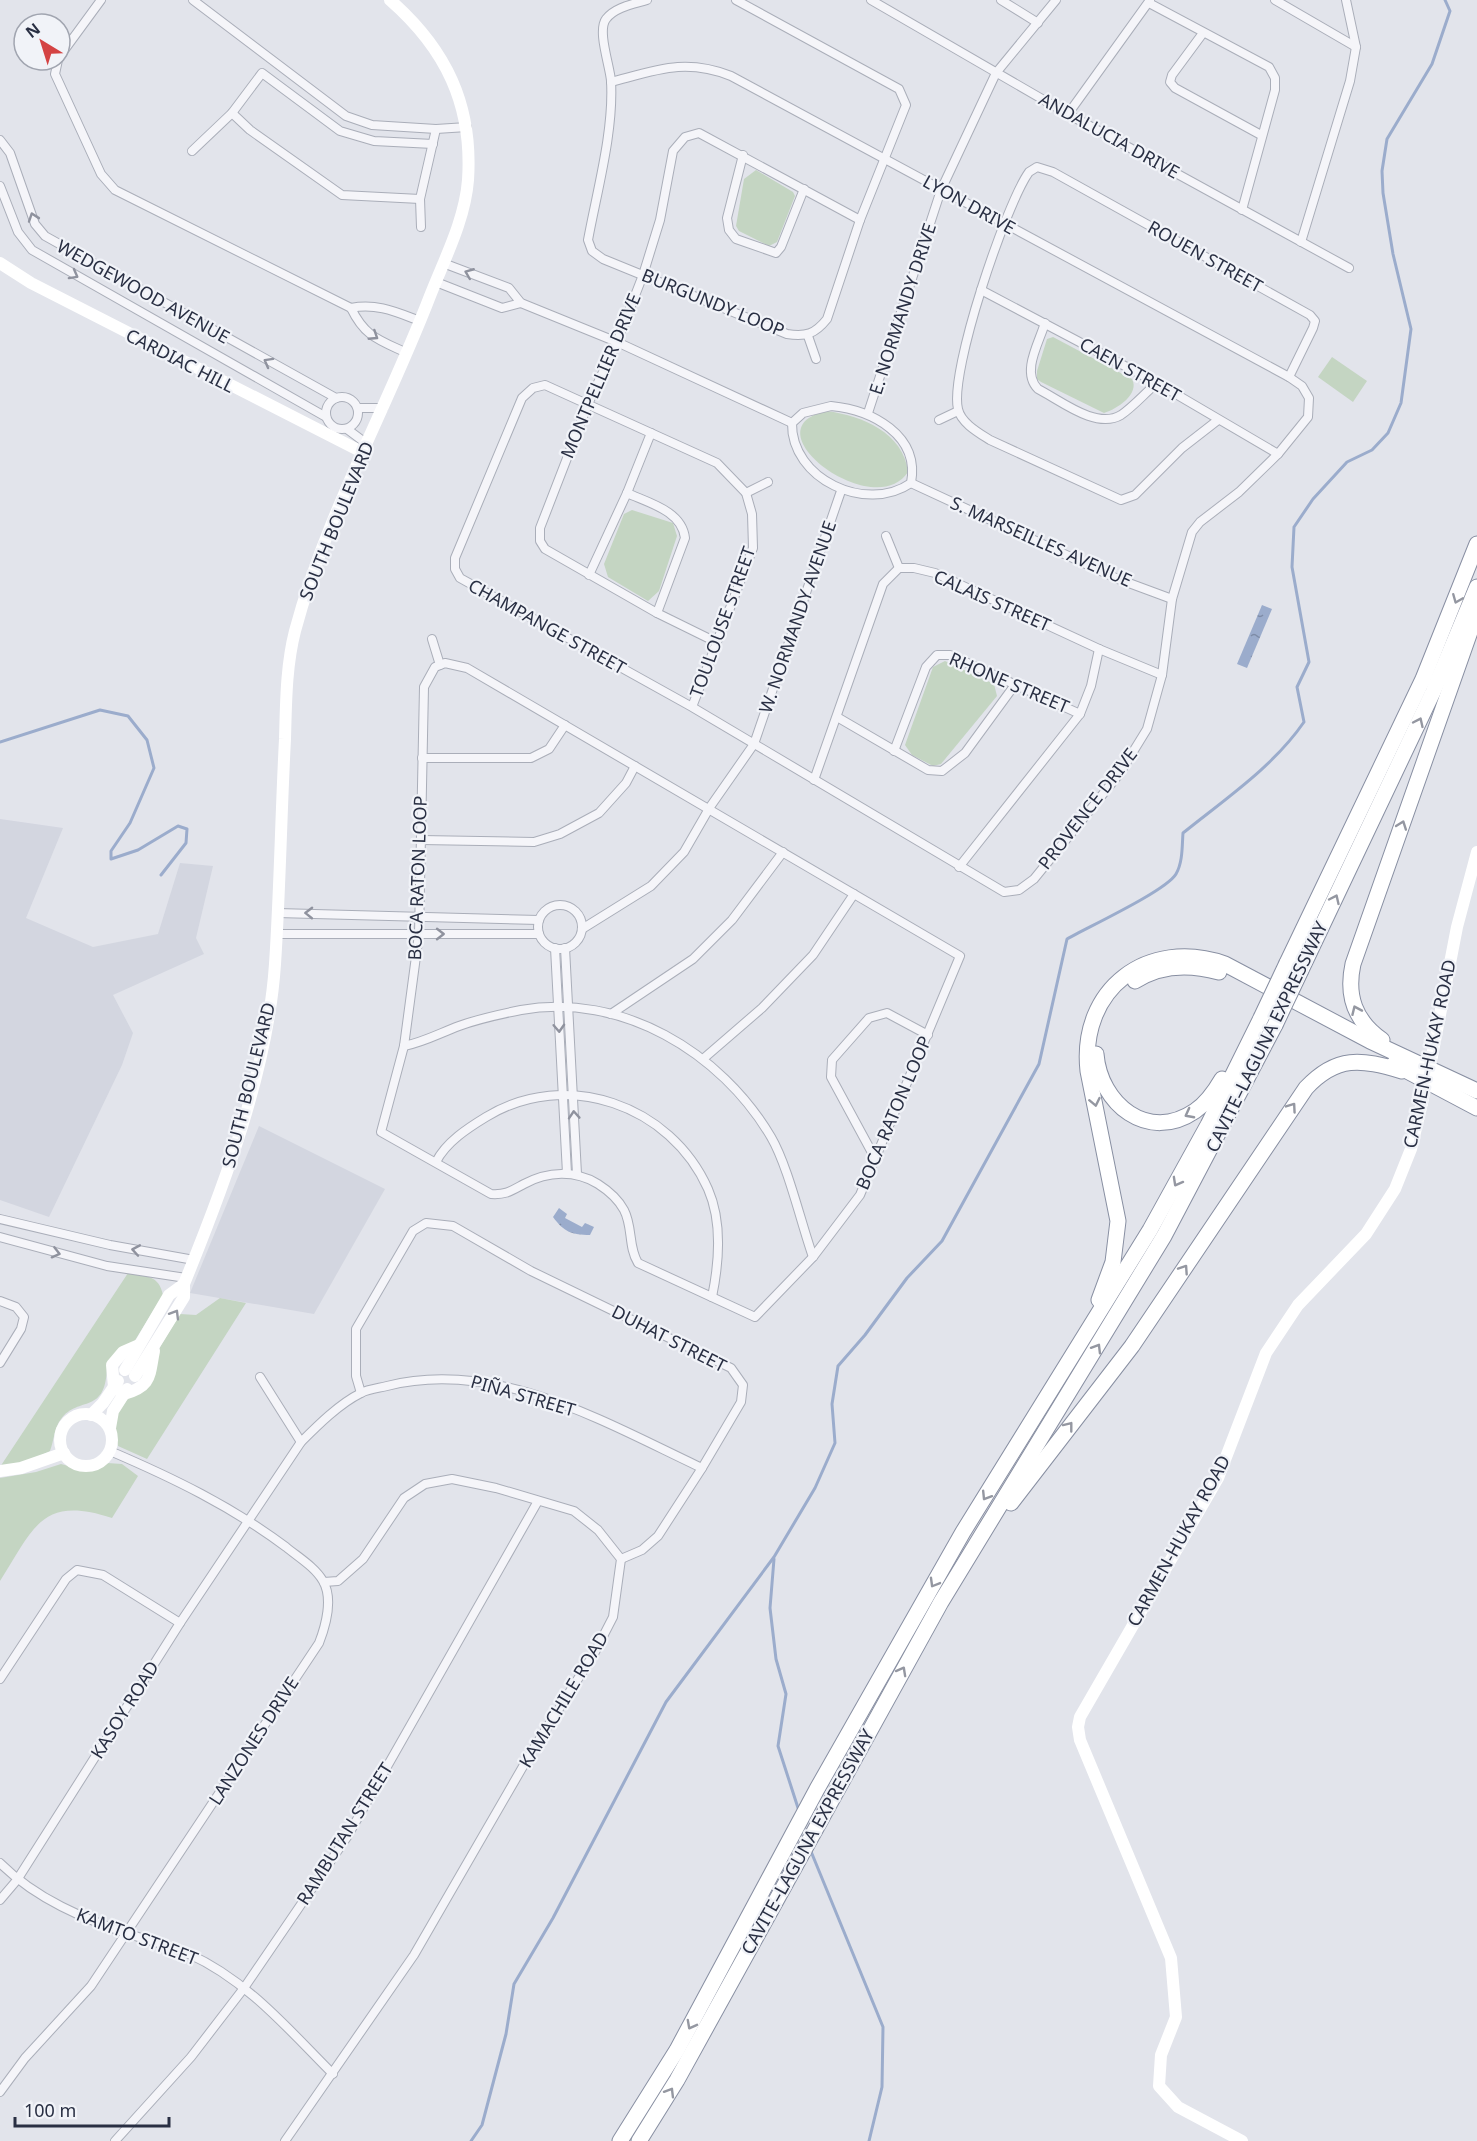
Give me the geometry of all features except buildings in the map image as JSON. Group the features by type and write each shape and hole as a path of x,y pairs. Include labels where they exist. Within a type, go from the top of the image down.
{"highway":[{"name":"CAVITE–LAGUNA EXPRESSWAY","path":"639,2141 678,2080 907,1661 1164,1236 1268,1022 1287,963 1423,679 1477,544"},
{"name":"CAVITE–LAGUNA EXPRESSWAY","path":"620,2141 677,2050 817,1789 963,1532 1071,1360 1181,1175 1268,1022 1301,970 1433,692 1477,587"},
{"path":"1412,1068 1365,1026 1353,1006 1350,978 1477,612"},
{"path":"1071,1360 1107,1280 1116,1250 1116,1204 1088,1071 1087,1048 1098,1008 1125,976 1149,962 1164,957 1189,955 1213,960 1248,974 1477,1108"},
{"path":"1268,1022 1210,1098 1186,1116 1167,1122 1142,1119 1117,1104 1102,1082 1097,1067 1098,1037 1102,1022 1114,1001 1129,985 1143,976 1157,970 1186,966 1204,968 1234,979 1412,1068 1477,1091"},
{"path":"977,1542 1011,1503 1132,1346 1306,1088 1323,1072 1350,1062 1412,1068"}],"street":[{"path":"72,40 101,0"},
{"path":"192,0 346,116 372,125 436,129 467,128"},
{"name":"SOUTH BOULEVARD","path":"90,1414 125,1381 156,1345 184,1297 185,1281 220,1195 257,1064 272,997 277,934 287,688 294,637 304,597 322,549 436,282 462,210 468,183 467,128 461,100 434,48 412,20 390,0"},
{"name":"BURGUNDY LOOP","path":"647,0 614,11 605,20 603,29 611,82 608,124 588,240 592,251 603,259 787,334 808,336 819,329 827,319 860,220 906,105 899,89 736,0"},
{"name":"ANDALUCIA DRIVE","path":"871,0 996,74 1349,268"},
{"path":"1001,0 1038,23"},
{"name":"E. NORMANDY DRIVE","path":"868,413 941,190 996,74 1056,0"},
{"path":"1275,0 1356,47"},
{"path":"1301,242 1350,81 1356,47 1346,0"},
{"path":"1068,114 1150,1 1203,33 1269,67 1275,78 1275,90 1260,135 1242,210"},
{"path":"1203,33 1172,75 1170,82 1175,88 1260,135"},
{"name":"LYON DRIVE","path":"611,82 672,66 707,67 731,76 1289,377 1302,386 1309,398"},
{"path":"56,72 100,174 115,190 351,308 367,305 384,308 420,321"},
{"path":"192,151 232,113 262,73 340,131 374,141 433,144"},
{"path":"232,113 250,130 342,195 420,199"},
{"path":"421,227 420,199 436,129"},
{"name":"MONTPELLIER DRIVE","path":"716,642 657,613 545,549 540,541 540,528 588,404 617,342 643,275 660,220 673,151 685,137 699,133 860,220"},
{"name":"WEDGEWOOD AVENUE","path":"0,140 10,153 35,224 45,236 319,391 336,398 352,399 358,408 383,408"},
{"path":"743,155 727,218 729,230 736,239 776,253 781,247 804,189"},
{"name":"ROUEN STREET","path":"1005,225 1024,179 1037,167 1053,172 1310,315 1315,321 1313,328 1289,377"},
{"name":"WEDGEWOOD AVENUE","path":"0,186 18,232 32,250 326,417 333,427 346,429 365,448"},
{"path":"1005,225 981,290 956,388 958,411 971,428 990,440 1120,500 1135,495 1182,448 1218,420"},
{"name":"CARDIAC HILL","path":"0,263 31,283 365,448"},
{"path":"443,263 510,288 521,303 617,342 792,423"},
{"path":"436,282 502,308 521,303"},
{"name":"CAEN STREET","path":"981,290 1157,383 1278,454"},
{"path":"351,308 358,324 370,336 406,353"},
{"path":"1045,323 1029,371 1031,383 1038,389 1095,418 1108,420 1120,415 1157,383"},
{"path":"808,336 816,359"},
{"name":"CHAMPANGE STREET","path":"588,404 545,385 533,388 522,398 455,558 455,569 460,578 754,744"},
{"path":"326,417 327,408 336,398"},
{"name":"PROVENCE DRIVE","path":"754,744 1004,892 1019,890 1034,879 1119,773 1147,729 1162,675 1172,599 1192,532 1200,522 1239,492 1278,454 1308,417 1309,398"},
{"path":"588,404 717,463 746,493 768,482"},
{"path":"831,406 868,413 898,434 910,455 913,473 911,483 899,491 884,494 841,490 817,473 804,459 792,434 792,423 803,413 831,406"},
{"path":"346,429 358,419 358,408"},
{"path":"939,420 958,411"},
{"path":"589,575 627,493 651,433"},
{"name":"S. MARSEILLES AVENUE","path":"911,483 1118,579 1172,599"},
{"name":"W. NORMANDY AVENUE","path":"582,929 651,886 684,852 710,807 754,744 841,490"},
{"path":"627,493 676,516 684,528 685,538 657,613"},
{"name":"TOULOUSE STREET","path":"692,707 753,548 752,514 746,493"},
{"path":"814,780 883,584 899,568 886,536"},
{"name":"CALAIS STREET","path":"899,568 914,568 935,573 1099,649 1162,675"},
{"path":"432,639 440,665"},
{"name":"RHONE STREET","path":"959,867 1080,714 1091,686 1099,649"},
{"name":"RHONE STREET","path":"894,752 926,666 936,655 950,655 1080,714"},
{"name":"BOCA RATON LOOP","path":"445,663 467,668 710,807 960,956 861,1195 813,1257 755,1317 638,1263 633,1254 632,1230 624,1209 609,1191 577,1174 546,1175 525,1183 507,1195 491,1194 381,1132 404,1046 419,934 424,687 435,667 440,665 445,663"},
{"path":"837,717 928,770 942,771 965,753 1014,686"},
{"path":"423,758 531,758 549,749 565,725"},
{"path":"421,840 534,842 560,834 599,813 626,783 635,766"},
{"path":"611,1014 693,959 732,920 783,852"},
{"name":"CARMEN-HUKAY ROAD","path":"1242,2141 1178,2106 1160,2086 1161,2055 1176,2017 1171,1958 1080,1740 1078,1727 1080,1717 1218,1478 1242,1422 1266,1353 1298,1305 1366,1234 1395,1189 1411,1149 1422,1104 1457,927 1477,852"},
{"path":"703,1059 762,1008 813,955 854,894"},
{"path":"561,905 568,906 579,915 582,929 577,941 565,948 555,948 548,945 539,933 539,920 548,909 561,905"},
{"path":"277,913 539,920"},
{"path":"277,934 539,933"},
{"path":"555,948 567,1173"},
{"path":"565,948 577,1174"},
{"path":"404,1046 432,1040 459,1026 522,1010 568,1007 632,1019 675,1040 703,1059 737,1090 771,1138 813,1257"},
{"path":"876,1160 831,1077 832,1060 869,1017 887,1013 928,1035"},
{"path":"436,1162 446,1148 467,1128 502,1107 542,1095 584,1095 624,1105 657,1124 689,1154 709,1191 720,1241 712,1297"},
{"path":"0,1219 99,1243 194,1260"},
{"name":"DUHAT STREET","path":"361,1393 356,1376 356,1329 413,1231 426,1223 453,1226 531,1271 731,1368 743,1384 741,1402 658,1536 642,1550 621,1559"},
{"path":"0,1237 106,1266 185,1281"},
{"name":"SOUTH BOULEVARD","path":"110,1428 113,1412 139,1346 169,1295 185,1281"},
{"path":"0,1301 16,1307 24,1317 21,1329 0,1363"},
{"name":"SOUTH BOULEVARD","path":"139,1346 123,1352 112,1365 125,1381 137,1390 149,1378 156,1345"},
{"path":"260,1377 301,1442"},
{"name":"PIÑA STREET","path":"250,1521 301,1442 321,1423 361,1393 411,1380 458,1378 516,1390 579,1410 702,1468"},
{"path":"90,1414 98,1417 110,1428 112,1436 110,1451 99,1462 84,1466 69,1460 64,1454 61,1437 63,1430 74,1417 90,1414"},
{"path":"110,1451 190,1486 250,1521 311,1566 324,1582 338,1581 349,1574 363,1559 404,1498 425,1484 452,1479 496,1488 574,1511 598,1530 621,1559"},
{"path":"0,1471 21,1468 64,1454"},
{"name":"RAMBUTAN STREET","path":"115,2141 190,2057 244,1988 347,1837 538,1502"},
{"name":"KASOY ROAD","path":"0,1900 17,1880 180,1623 250,1521"},
{"name":"KAMACHILE ROAD","path":"285,2141 414,1955 529,1756 595,1652 613,1617 621,1559"},
{"path":"0,1679 66,1579 77,1570 102,1575 180,1623"},
{"name":"LANZONES DRIVE","path":"0,2092 25,2058 92,1986 319,1643 326,1624 324,1582"},
{"name":"KAMTO STREET","path":"0,1863 17,1880 45,1899 127,1934 189,1954 244,1988 273,2013 333,2074"}],"shaded area":[{"path":"0,819 63,828 26,918 93,947 158,934 180,863 213,866 196,938 204,954 113,995 133,1033 122,1065 49,1217 0,1200"},
{"path":"259,1126 385,1189 314,1314 190,1293"}],"green space":[{"path":"756,170 793,192 795,196 777,242 769,246 739,231 736,226 744,179"},
{"path":"1053,337 1132,379 1133,390 1126,400 1104,413 1037,379 1037,371 1047,339"},
{"path":"1332,357 1367,381 1353,402 1318,377"},
{"path":"827,411 854,417 879,428 898,446 905,458 908,472 891,485 869,487 846,480 824,467 808,451 800,435 806,421"},
{"path":"632,510 673,523 677,536 659,591 648,601 608,577 604,564 624,514"},
{"path":"945,661 994,684 997,696 941,764 933,766 912,755 905,745 933,667"},
{"path":"128,1273 155,1280 163,1295 134,1342 107,1366 102,1392 97,1398 68,1412 61,1419 50,1451 22,1465 0,1467"},
{"path":"220,1298 246,1303 147,1459 118,1446 113,1424 117,1414 156,1359 160,1347 180,1314 196,1315"},
{"path":"107,1463 122,1464 138,1476 112,1518 88,1512 69,1511 54,1514 42,1521 32,1532 0,1581 0,1478 36,1472 61,1464 79,1469 98,1468"}],"water":[{"path":"1262,605 1272,609 1247,668 1237,664"},
{"path":"559,1208 567,1214 565,1218 582,1227 585,1223 594,1227 590,1235 573,1233 561,1226 553,1217"}],"waterway":[{"path":"471,2141 482,2125 506,2034 514,1984 553,1918 666,1702 774,1557 815,1488 835,1443 832,1404 838,1366 865,1335 907,1278 942,1241 1039,1064 1067,939 1143,899 1169,881 1176,874 1180,864 1183,833 1263,768 1278,754 1304,722 1297,687 1309,662 1292,567 1294,527 1313,499 1347,462 1372,450 1388,433 1401,403 1411,329 1393,254 1383,193 1382,171 1387,139 1432,64 1450,11 1445,0"},
{"path":"0,742 100,710 128,716 147,740 154,768 130,823 111,851 111,859 138,850 178,826 187,829 186,843 161,875"},
{"path":"774,1559 770,1608 776,1659 786,1694 778,1746 799,1811"},
{"path":"810,1849 883,2027 882,2087 869,2141"}]}
